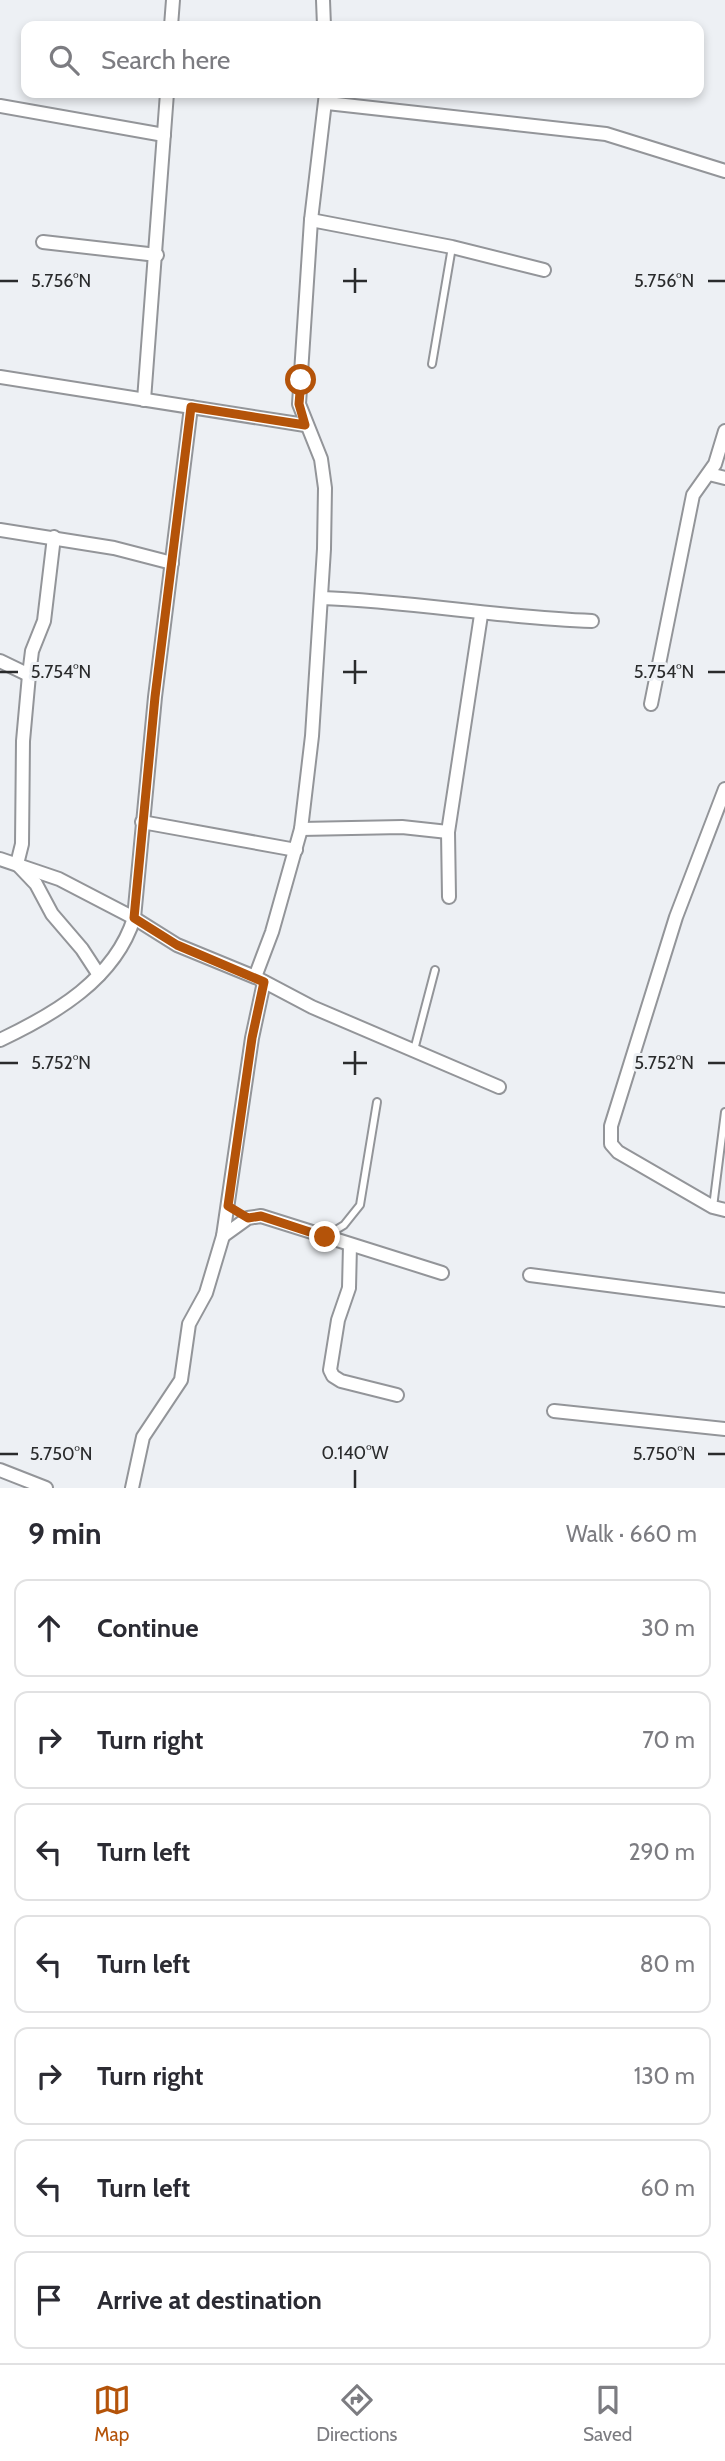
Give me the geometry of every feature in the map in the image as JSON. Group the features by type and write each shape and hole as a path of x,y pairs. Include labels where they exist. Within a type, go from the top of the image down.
{"street":[{"path":"171,21 173,0"},
{"path":"323,0 324,21"},
{"path":"144,400 157,255 167,98"},
{"path":"132,1488 143,1437 181,1380 189,1324 206,1293 223,1236 260,980 301,829 312,736 325,488 321,459 305,425 299,404 312,220 326,98 606,134 725,171"},
{"path":"0,106 164,135"},
{"path":"312,220 452,247 544,270"},
{"path":"43,242 157,255"},
{"path":"0,377 305,425"},
{"path":"0,1040 60,1009 99,975 120,952 134,918 142,822 191,407"},
{"path":"651,704 693,495 709,474 725,431"},
{"path":"709,474 725,478"},
{"path":"0,530 54,537 172,563"},
{"path":"17,864 22,844 23,741 29,676 32,651 44,621 54,537"},
{"path":"321,598 411,603 481,615 592,621"},
{"path":"449,897 448,832 481,615"},
{"path":"0,661 29,676"},
{"path":"719,1209 618,1152 611,1144 611,1126 676,917 725,789"},
{"path":"142,822 296,850"},
{"path":"301,829 402,827 448,832"},
{"path":"0,859 59,879 134,918 177,945 260,980 414,1052 499,1087"},
{"path":"17,864 36,884 52,914 82,949 99,975"},
{"path":"228,1206 248,1218"},
{"path":"223,1236 248,1218 261,1216 442,1273"},
{"path":"350,1245 349,1288 338,1320 330,1370 333,1377 341,1381 397,1395"},
{"path":"530,1275 725,1300"},
{"path":"554,1412 725,1429"},
{"path":"0,1470 47,1488"}],"lane":[{"path":"432,364 452,247"},
{"path":"414,1052 435,970"},
{"path":"325,1237 344,1225 360,1205 377,1102"},
{"path":"719,1209 725,1112"}],"route":[{"path":"301,380 299,404 305,425 191,407 155,697 138,852 134,918 177,945 264,982 252,1038 228,1206 248,1218 261,1216 325,1237"}]}
